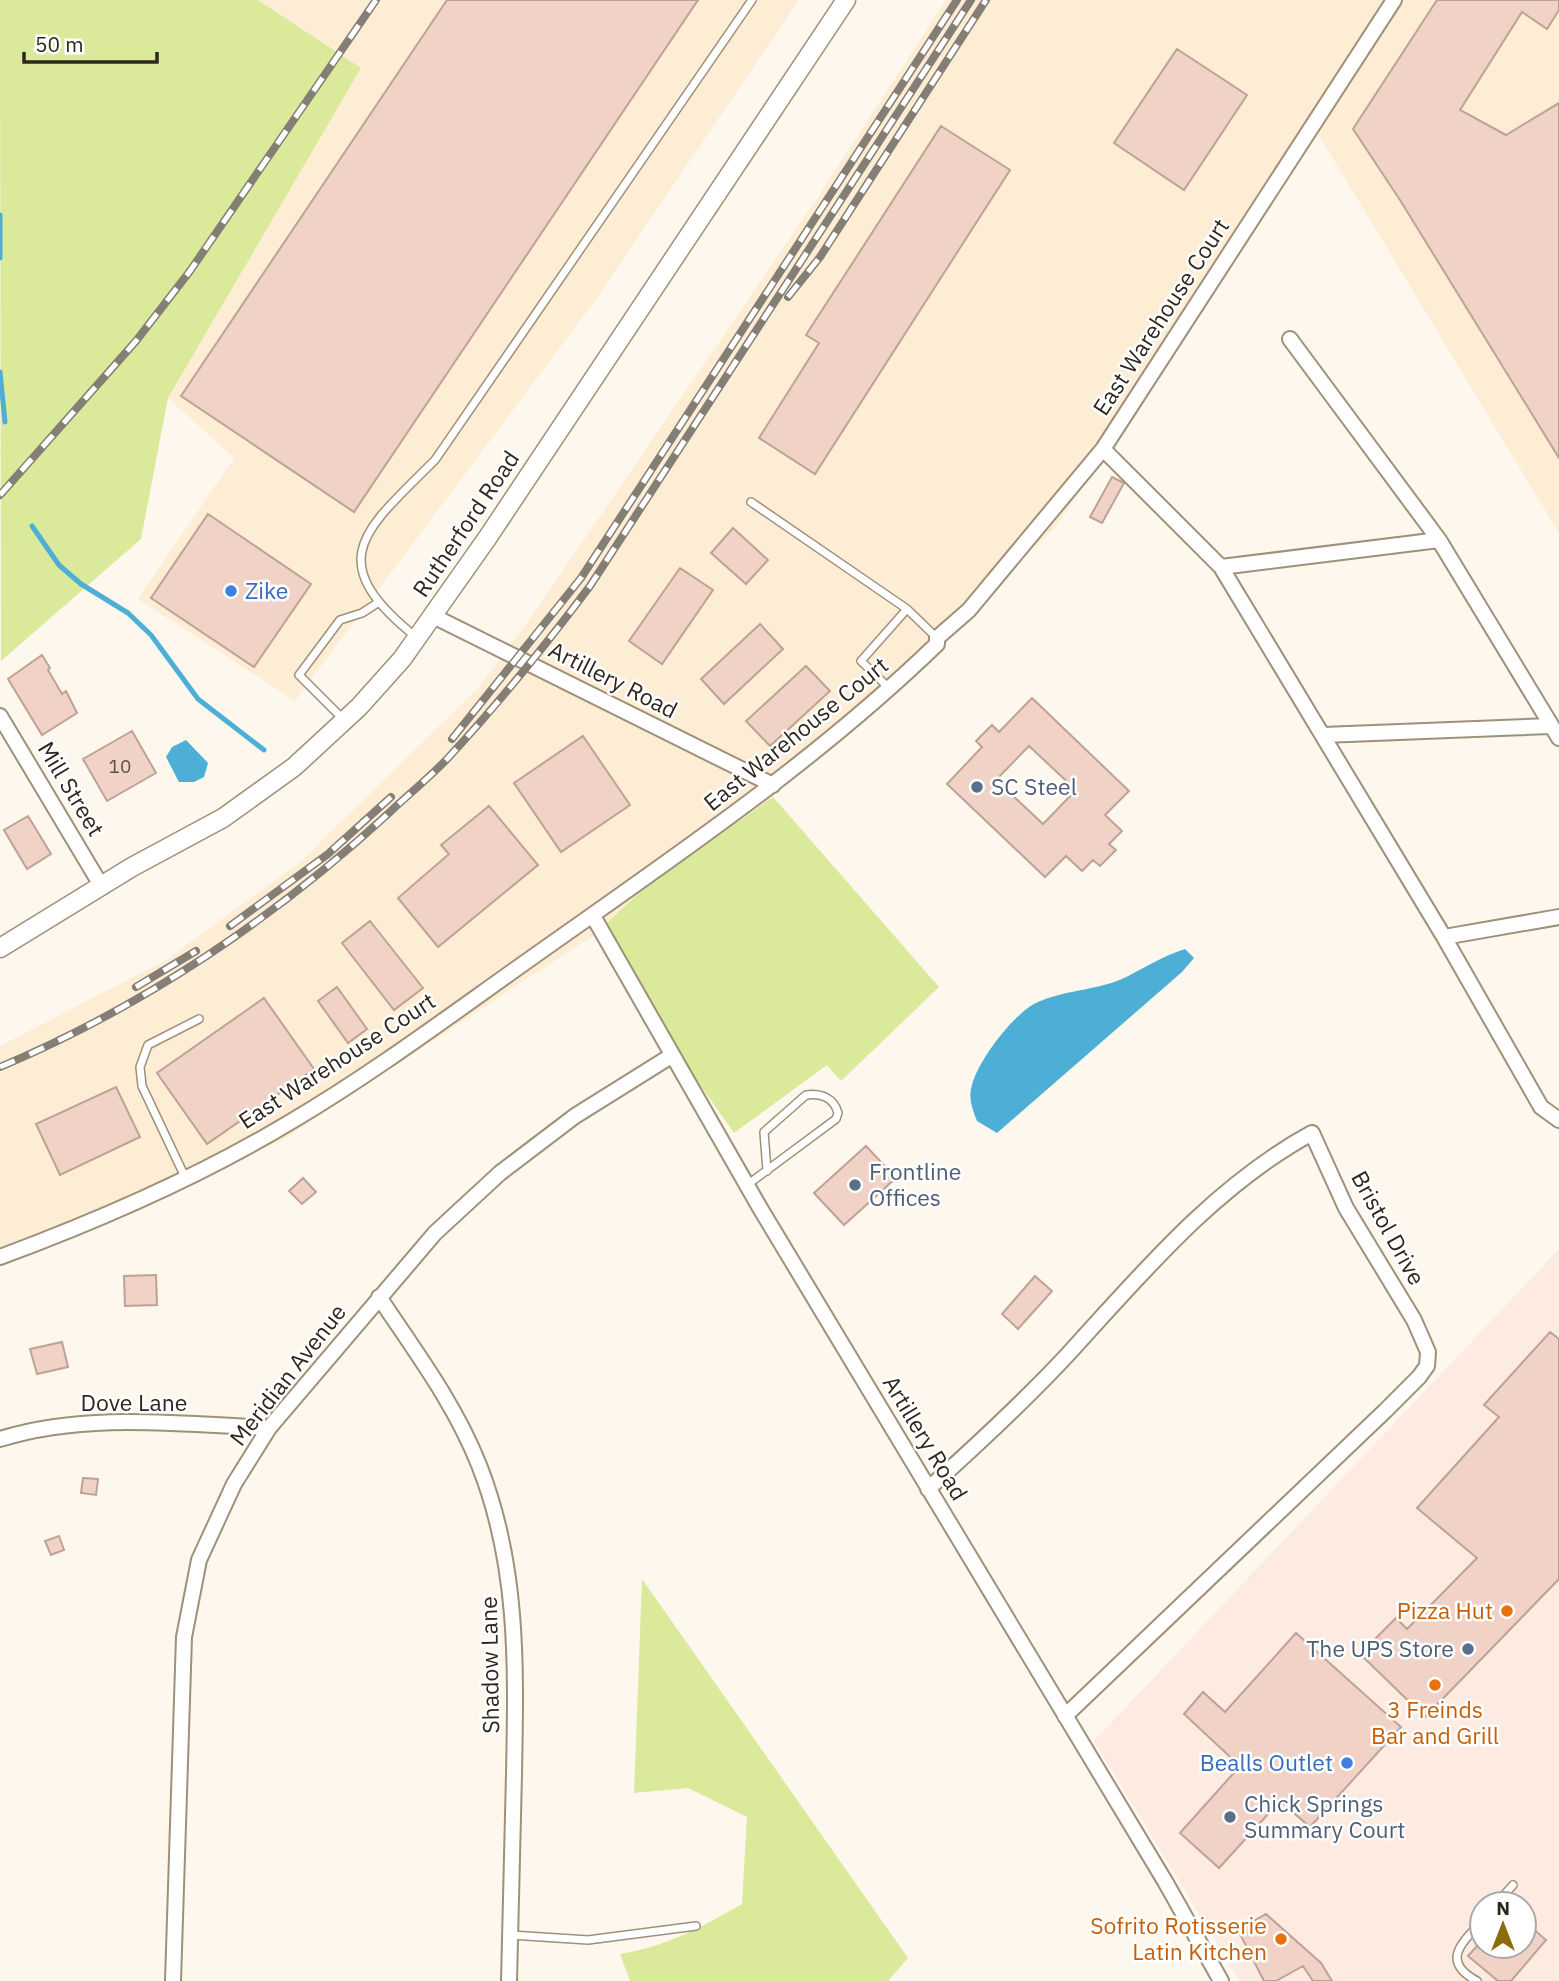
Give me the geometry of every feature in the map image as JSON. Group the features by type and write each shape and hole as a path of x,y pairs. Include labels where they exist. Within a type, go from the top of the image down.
{"street":[{"name":"Rutherford Road","path":"0,948 223,818 294,767 345,720 402,659 845,0"},
{"name":"East Warehouse Court","path":"0,1257 43,1241 185,1177 322,1103 406,1049 773,785 890,689 937,644 937,638 969,610 1103,449 1394,0"},
{"path":"1290,340 1439,540 1559,738"},
{"path":"1103,449 1221,567 1444,937 1541,1107 1559,1120"},
{"path":"1221,567 1439,540"},
{"name":"Artillery Road","path":"433,616 773,785"},
{"name":"Mill Street","path":"1,720 102,887"},
{"path":"1324,735 1550,726"},
{"name":"Artillery Road","path":"593,916 747,1185 1221,1981"},
{"path":"1444,937 1559,917"},
{"name":"Meridian Avenue","path":"173,1981 183,1664 192,1583 220,1511 269,1428 436,1233 500,1174 586,1109 671,1056"},
{"path":"1541,1107 1559,1107"},
{"name":"Bristol Drive","path":"928,1489 1043,1381 1134,1279 1185,1230 1266,1159 1312,1133 1346,1208 1414,1320 1428,1352 1427,1366 1385,1411 1065,1716"},
{"name":"Shadow Lane","path":"379,1297 443,1394 463,1430 492,1503 504,1545 516,1632 509,1981"},
{"name":"Dove Lane","path":"0,1439 82,1424 154,1423 269,1428"}],"lane":[{"path":"417,638 388,614 363,579 359,556 379,515 435,460 752,0"},
{"path":"751,502 907,609 937,638"},
{"path":"345,720 299,675 340,620 362,613 379,602"},
{"path":"890,689 861,661 907,609"},
{"path":"185,1177 142,1086 140,1067 148,1045 199,1019"},
{"path":"747,1185 767,1171 836,1119 838,1113 831,1100 821,1095 806,1095 764,1132 767,1171"},
{"path":"1509,1890 1513,1885"},
{"path":"510,1935 589,1940 696,1926"},
{"path":"1468,1937 1460,1946 1458,1966 1464,1974 1477,1981"}],"shaded area":[{"path":"258,0 799,0 592,305 295,701 138,599 234,458 168,398 361,68"},
{"path":"946,0 1559,0 1559,533 1315,129 1117,438 1055,528 773,797 640,892 594,935 281,1141 0,1262 0,1046 166,960 299,863 479,687 527,623 814,203"},
{"path":"1559,1249 1559,1981 1240,1981 1094,1741"}],"green space":[{"path":"0,0 258,0 361,68 168,398 141,539 1,661"},
{"path":"773,797 939,987 841,1081 827,1065 734,1133 594,935 640,892"},
{"path":"642,1579 908,1958 888,1981 630,1981 620,1954 683,1935 742,1904 747,1817 688,1788 634,1793"}],"water":[{"path":"186,740 208,763 204,777 194,782 179,782 166,757 172,747"},
{"path":"1185,949 1194,958 1182,972 997,1133 977,1121 971,1098 975,1075 997,1040 1025,1010 1044,999 1122,979"}],"building":[{"path":"447,0 698,0 354,512 181,396"},
{"path":"1437,0 1559,0 1559,10 1547,29 1522,12 1460,110 1506,135 1559,103 1559,458 1400,200 1353,129"},
{"path":"1177,49 1247,95 1184,190 1114,143"},
{"path":"941,126 1010,170 815,474 759,438 819,343 806,335"},
{"path":"1112,477 1124,483 1102,523 1090,517"},
{"name":"Zike","path":"208,514 311,584 254,667 151,598"},
{"path":"733,528 768,560 746,584 711,553"},
{"path":"680,568 713,590 662,664 629,641"},
{"path":"760,624 783,649 724,704 701,679"},
{"path":"42,655 62,694 66,691 77,713 42,735 8,679"},
{"path":"806,666 830,691 770,746 746,721"},
{"name":"SC Steel","path":"1032,698 1129,791 1105,815 1122,831 1109,844 1116,850 1100,866 1093,860 1082,871 1066,856 1045,877 947,784 982,747 976,741 992,725 999,732","holes":["1029,746 1076,790 1043,824 996,780"]},
{"path":"132,731 156,773 107,801 83,759"},
{"path":"583,736 630,805 561,852 514,783"},
{"path":"489,806 538,865 438,947 398,898 449,854 441,845"},
{"path":"28,816 51,854 27,869 4,830"},
{"path":"370,921 423,988 394,1010 342,943"},
{"path":"337,987 367,1029 348,1043 318,1001"},
{"path":"264,998 314,1069 207,1144 157,1073"},
{"path":"116,1087 140,1137 60,1175 36,1124"},
{"name":"Frontline Offices","path":"866,1146 896,1178 844,1225 814,1193"},
{"path":"303,1178 316,1192 302,1204 289,1191"},
{"path":"156,1275 157,1305 125,1306 124,1276"},
{"path":"1035,1276 1052,1291 1018,1329 1002,1314"},
{"path":"1550,1332 1559,1339 1559,1579 1425,1717 1360,1654 1396,1618 1407,1629 1477,1558 1417,1508 1499,1417 1484,1405"},
{"path":"62,1342 68,1367 37,1374 30,1349"},
{"path":"83,1478 98,1479 96,1495 81,1493"},
{"path":"59,1536 64,1550 51,1555 45,1541"},
{"path":"1296,1633 1401,1727 1310,1827 1280,1801 1219,1868 1180,1833 1240,1766 1184,1714 1203,1692 1225,1712"},
{"path":"1266,1914 1321,1963 1332,1981 1313,1981 1303,1966 1276,1981 1264,1981 1238,1930"},
{"path":"1538,1933 1546,1940 1538,1949"},
{"path":"1473,1960 1529,1960 1511,1981 1498,1981"}],"waterway":[{"path":"0,215 0,258"},
{"path":"0,372 5,422"},
{"path":"32,526 59,565 81,584 128,613 151,635 198,699 264,750"}],"railway":[{"path":"0,495 136,341 190,271 376,0"},
{"path":"452,739 581,578 957,0"},
{"path":"0,1067 105,1017 156,988 254,923 346,851 448,758 521,674 590,586 971,0"},
{"path":"788,297 820,257 986,0"},
{"path":"230,926 328,854 391,797"},
{"path":"136,987 196,951"}],"place":[{"name":"Zike","path":"231,591"},
{"name":"SC Steel","path":"977,787"},
{"name":"Frontline Offices","path":"855,1185"},
{"name":"Pizza Hut","path":"1507,1611"},
{"name":"The UPS Store","path":"1468,1649"},
{"name":"3 Freinds Bar and Grill","path":"1435,1685"},
{"name":"Bealls Outlet","path":"1347,1763"},
{"name":"Chick Springs Summary Court","path":"1230,1817"},
{"name":"Sofrito Rotisserie Latin Kitchen","path":"1281,1939"}]}
